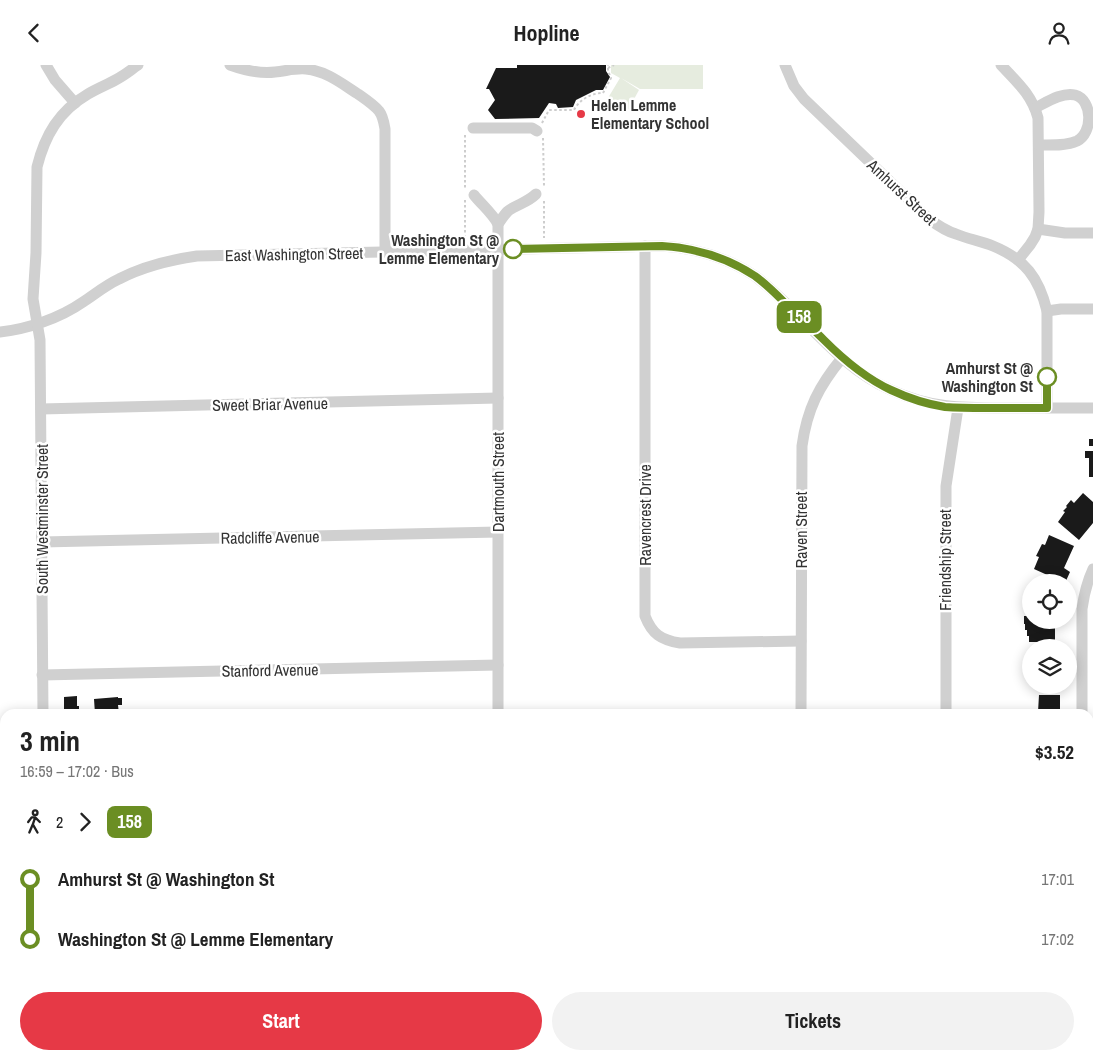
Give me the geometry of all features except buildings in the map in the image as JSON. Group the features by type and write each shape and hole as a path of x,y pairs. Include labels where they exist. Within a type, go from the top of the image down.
{"street":[{"path":"46,65 55,80 75,103"},
{"name":"South Westminster Street","path":"43,709 40,340 33,299 36,253 37,167 45,141 54,125 66,110 88,94 138,65"},
{"path":"230,65 244,70 263,73 294,69 320,72 332,77 373,104 384,121 385,129 385,252"},
{"name":"Amhurst Street","path":"785,65 794,86 804,99 929,219 954,234 992,245 1004,251 1018,260 1034,276 1047,311 1047,408"},
{"path":"1000,65 1024,89 1031,99 1038,118 1038,229 1030,245 1018,260"},
{"path":"1035,108 1053,99 1066,95 1076,95 1085,100 1091,121 1087,133 1080,141 1039,145"},
{"path":"473,128 532,128 536,131"},
{"path":"474,195 495,218 498,224 509,210 541,193"},
{"name":"Dartmouth Street","path":"498,224 498,709"},
{"path":"1038,229 1064,233 1092,233"},
{"name":"East Washington Street","path":"0,332 37,324 60,315 117,280 136,271 176,259 197,256 644,246 680,247 720,257 756,277 842,357 865,375 890,390 908,397 926,403 958,408 1093,407"},
{"name":"Ravencrest Drive","path":"644,246 645,615 654,632 670,642 801,641"},
{"path":"1047,311 1093,309"},
{"name":"Raven Street","path":"801,709 802,446 809,411 828,375 842,357"},
{"name":"Sweet Briar Avenue","path":"41,409 498,398"},
{"name":"Friendship Street","path":"946,709 946,486 958,408"},
{"name":"Radcliffe Avenue","path":"42,542 498,532"},
{"path":"1082,709 1082,609 1084,594 1093,569"},
{"name":"Stanford Avenue","path":"42,675 498,665"}],"path":[{"path":"536,131 550,110 574,110 577,103 595,93 603,93 611,78 608,66 614,65"},
{"path":"543,121 541,193 544,240"},
{"path":"465,242 465,128 473,128"}],"shaded area":[{"path":"611,65 703,65 703,89 640,89 621,78 639,90 628,110 608,98 620,78 611,73"}],"bus line":[{"name":"158","path":"513,249 662,246 680,247 720,257 756,277 770,288 857,370 890,390 926,403 958,408 1047,408 1047,377"}],"place":[{"name":"Helen Lemme Elementary School","path":"581,114"},
{"name":"Washington St @ Lemme Elementary","path":"513,249"},
{"name":"Amhurst St @ Washington St","path":"1047,377"}]}
